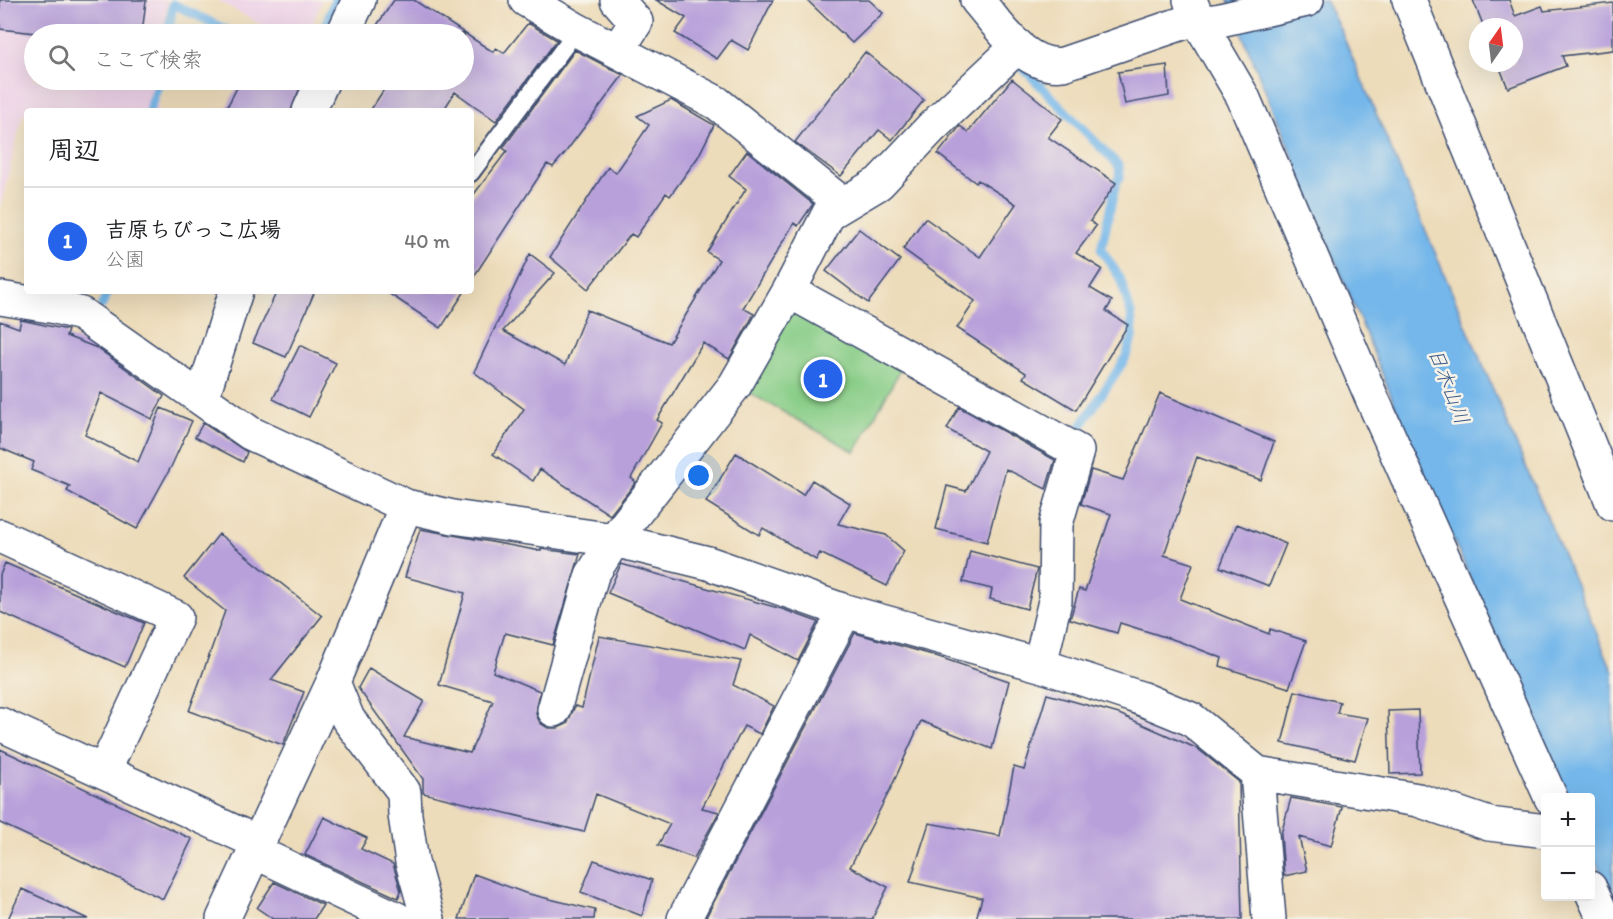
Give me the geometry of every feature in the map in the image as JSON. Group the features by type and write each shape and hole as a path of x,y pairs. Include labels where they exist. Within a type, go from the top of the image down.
{"street":[{"path":"348,24 359,0"},
{"path":"526,0 577,30 717,104 843,204"},
{"path":"616,51 636,22 617,0"},
{"path":"977,0 1017,46 1048,66 1063,64 1192,13 1307,0"},
{"path":"1409,0 1613,504"},
{"path":"1192,13 1243,97 1371,396 1549,793"},
{"path":"554,710 592,575 614,540 735,385 789,291 829,213 879,183 932,127 1017,46"},
{"path":"310,108 318,90"},
{"path":"789,291 1077,451 1056,524 1055,602 1040,665"},
{"path":"202,398 235,294"},
{"path":"0,298 56,306 81,314 250,433 406,506 453,516 614,540 708,562 845,611 1040,665 1140,698 1191,719 1257,773 1418,800 1489,824 1541,830"},
{"path":"223,919 333,682 406,506"},
{"path":"0,536 176,617 104,771"},
{"path":"684,919 845,611"},
{"path":"333,682 348,719 404,792 412,862 428,919"},
{"path":"0,724 104,771 397,919"},
{"path":"1257,773 1269,919"},
{"path":"1595,899 1604,919"}],"lane":[{"path":"474,169 577,30"}],"shaded area":[{"path":"0,0 167,0 165,24 24,24 24,90 159,90 157,108 24,108 0,208"},
{"path":"217,0 322,0 313,24 260,24"}],"green space":[{"path":"802,308 902,367 855,452 744,390 786,313"}],"water":[{"name":"日木山川","path":"1228,0 1325,0 1341,31 1613,672 1613,902 1595,860 1595,793 1565,793 1414,451"}],"building":[{"path":"0,0 146,0 143,24 24,24 24,32 0,29"},
{"path":"394,0 414,0 450,24 378,24"},
{"path":"656,0 773,0 748,50 731,40 717,59 675,33 686,18"},
{"path":"807,0 869,0 883,13 852,43"},
{"path":"1473,0 1509,0 1515,16 1542,6 1544,11 1613,3 1613,50 1562,56 1566,66 1508,88 1502,72 1523,72 1523,18 1480,18"},
{"path":"528,23 557,40 496,121 455,92 445,108 372,108 384,90 474,90 474,39 493,52 496,48 504,53"},
{"path":"575,50 623,75 565,153 553,167 547,164 474,276 474,194 507,151 503,148"},
{"path":"865,52 924,100 892,140 879,130 841,176 795,142"},
{"path":"1167,65 1169,96 1125,104 1118,72"},
{"path":"1012,79 1062,119 1048,137 1116,183 1090,221 1096,226 1076,253 1102,269 1090,288 1112,301 1106,311 1128,325 1076,410 1023,378 1026,373 957,328 975,301 903,249 925,218 980,257 1016,204 978,180 976,183 938,154 960,126 968,132"},
{"path":"236,90 299,90 292,108 227,108"},
{"path":"671,100 714,125 698,157 670,196 666,193 636,237 631,234 588,289 550,257 608,167 616,173 649,125 637,116"},
{"path":"747,151 813,204 798,226 794,223 743,308 754,314 729,359 703,343 657,420 662,423 631,478 636,482 610,515 540,469 533,481 493,454 524,409 474,372 530,254 555,273 503,331 565,365 587,310 669,343 719,260 707,252 746,189 729,176"},
{"path":"859,229 900,260 868,303 826,271"},
{"path":"276,294 314,294 286,357 253,343"},
{"path":"390,294 463,294 441,328"},
{"path":"21,320 68,330 66,336 97,348 164,396 152,419 101,393 85,435 138,462 161,408 192,421 171,467 137,529 67,491 70,486 31,470 34,462 0,448 0,321 19,328"},
{"path":"300,345 336,363 309,417 273,399"},
{"path":"1160,393 1274,442 1261,480 1197,457 1164,555 1193,564 1180,599 1269,634 1270,629 1306,641 1289,688 1220,666 1222,658 1178,641 1120,623 1117,633 1070,619 1079,589 1085,591 1111,514 1081,504 1091,470 1123,480"},
{"path":"959,407 1055,460 1046,489 1006,469 987,542 936,529 947,486 966,491 986,451 947,429"},
{"path":"203,423 247,452 243,462 195,437"},
{"path":"736,453 803,495 812,480 850,503 838,524 886,535 904,551 887,586 820,553 816,560 763,528 759,535 706,502"},
{"path":"1237,524 1286,544 1269,586 1220,567"},
{"path":"420,529 541,551 541,549 580,554 553,645 505,633 493,672 540,691 536,714 540,723 548,728 558,728 567,724 575,706 582,708 599,636 741,661 733,685 774,706 760,734 744,726 702,808 719,812 694,858 658,845 670,824 596,794 584,832 423,793 423,779 358,688 369,668 424,701 404,737 470,753 493,701 439,685 465,593 405,577"},
{"path":"219,534 322,616 271,680 304,692 283,745 189,711 225,611 184,578"},
{"path":"970,551 1037,569 1027,609 990,599 992,589 963,582"},
{"path":"5,563 144,623 125,667 0,612 0,575"},
{"path":"621,564 782,609 818,622 798,661 750,635 745,650 608,593"},
{"path":"855,633 936,656 1009,681 992,749 921,721 890,790 850,867 888,887 872,919 705,919"},
{"path":"1295,691 1340,702 1337,713 1368,718 1355,760 1282,743"},
{"path":"1047,694 1119,714 1198,749 1239,782 1242,919 976,919 982,898 910,882 929,823 1000,836 1014,767 1024,770"},
{"path":"1418,710 1420,773 1390,774 1388,711"},
{"path":"0,749 192,839 163,899 0,823"},
{"path":"1291,798 1342,807 1331,846 1299,837 1307,871 1284,876 1281,834"},
{"path":"324,817 367,838 361,849 393,864 401,891 398,898 305,855"},
{"path":"594,860 652,880 642,916 581,892"},
{"path":"474,874 525,893 595,910 594,919 459,919"},
{"path":"274,882 323,905 314,919 273,919 257,908"},
{"path":"22,889 88,919 8,919"}],"waterway":[{"path":"326,24 335,0"},
{"path":"170,24 173,4 214,24"},
{"path":"1022,67 1119,166 1120,177 1116,183 1101,249 1120,278 1131,313 1133,336 1125,359 1081,426 1078,443"},
{"path":"150,108 156,90"},
{"path":"102,305 108,294"}],"place":[{"name":"吉原ちびっこ広場","path":"823,379"}]}
